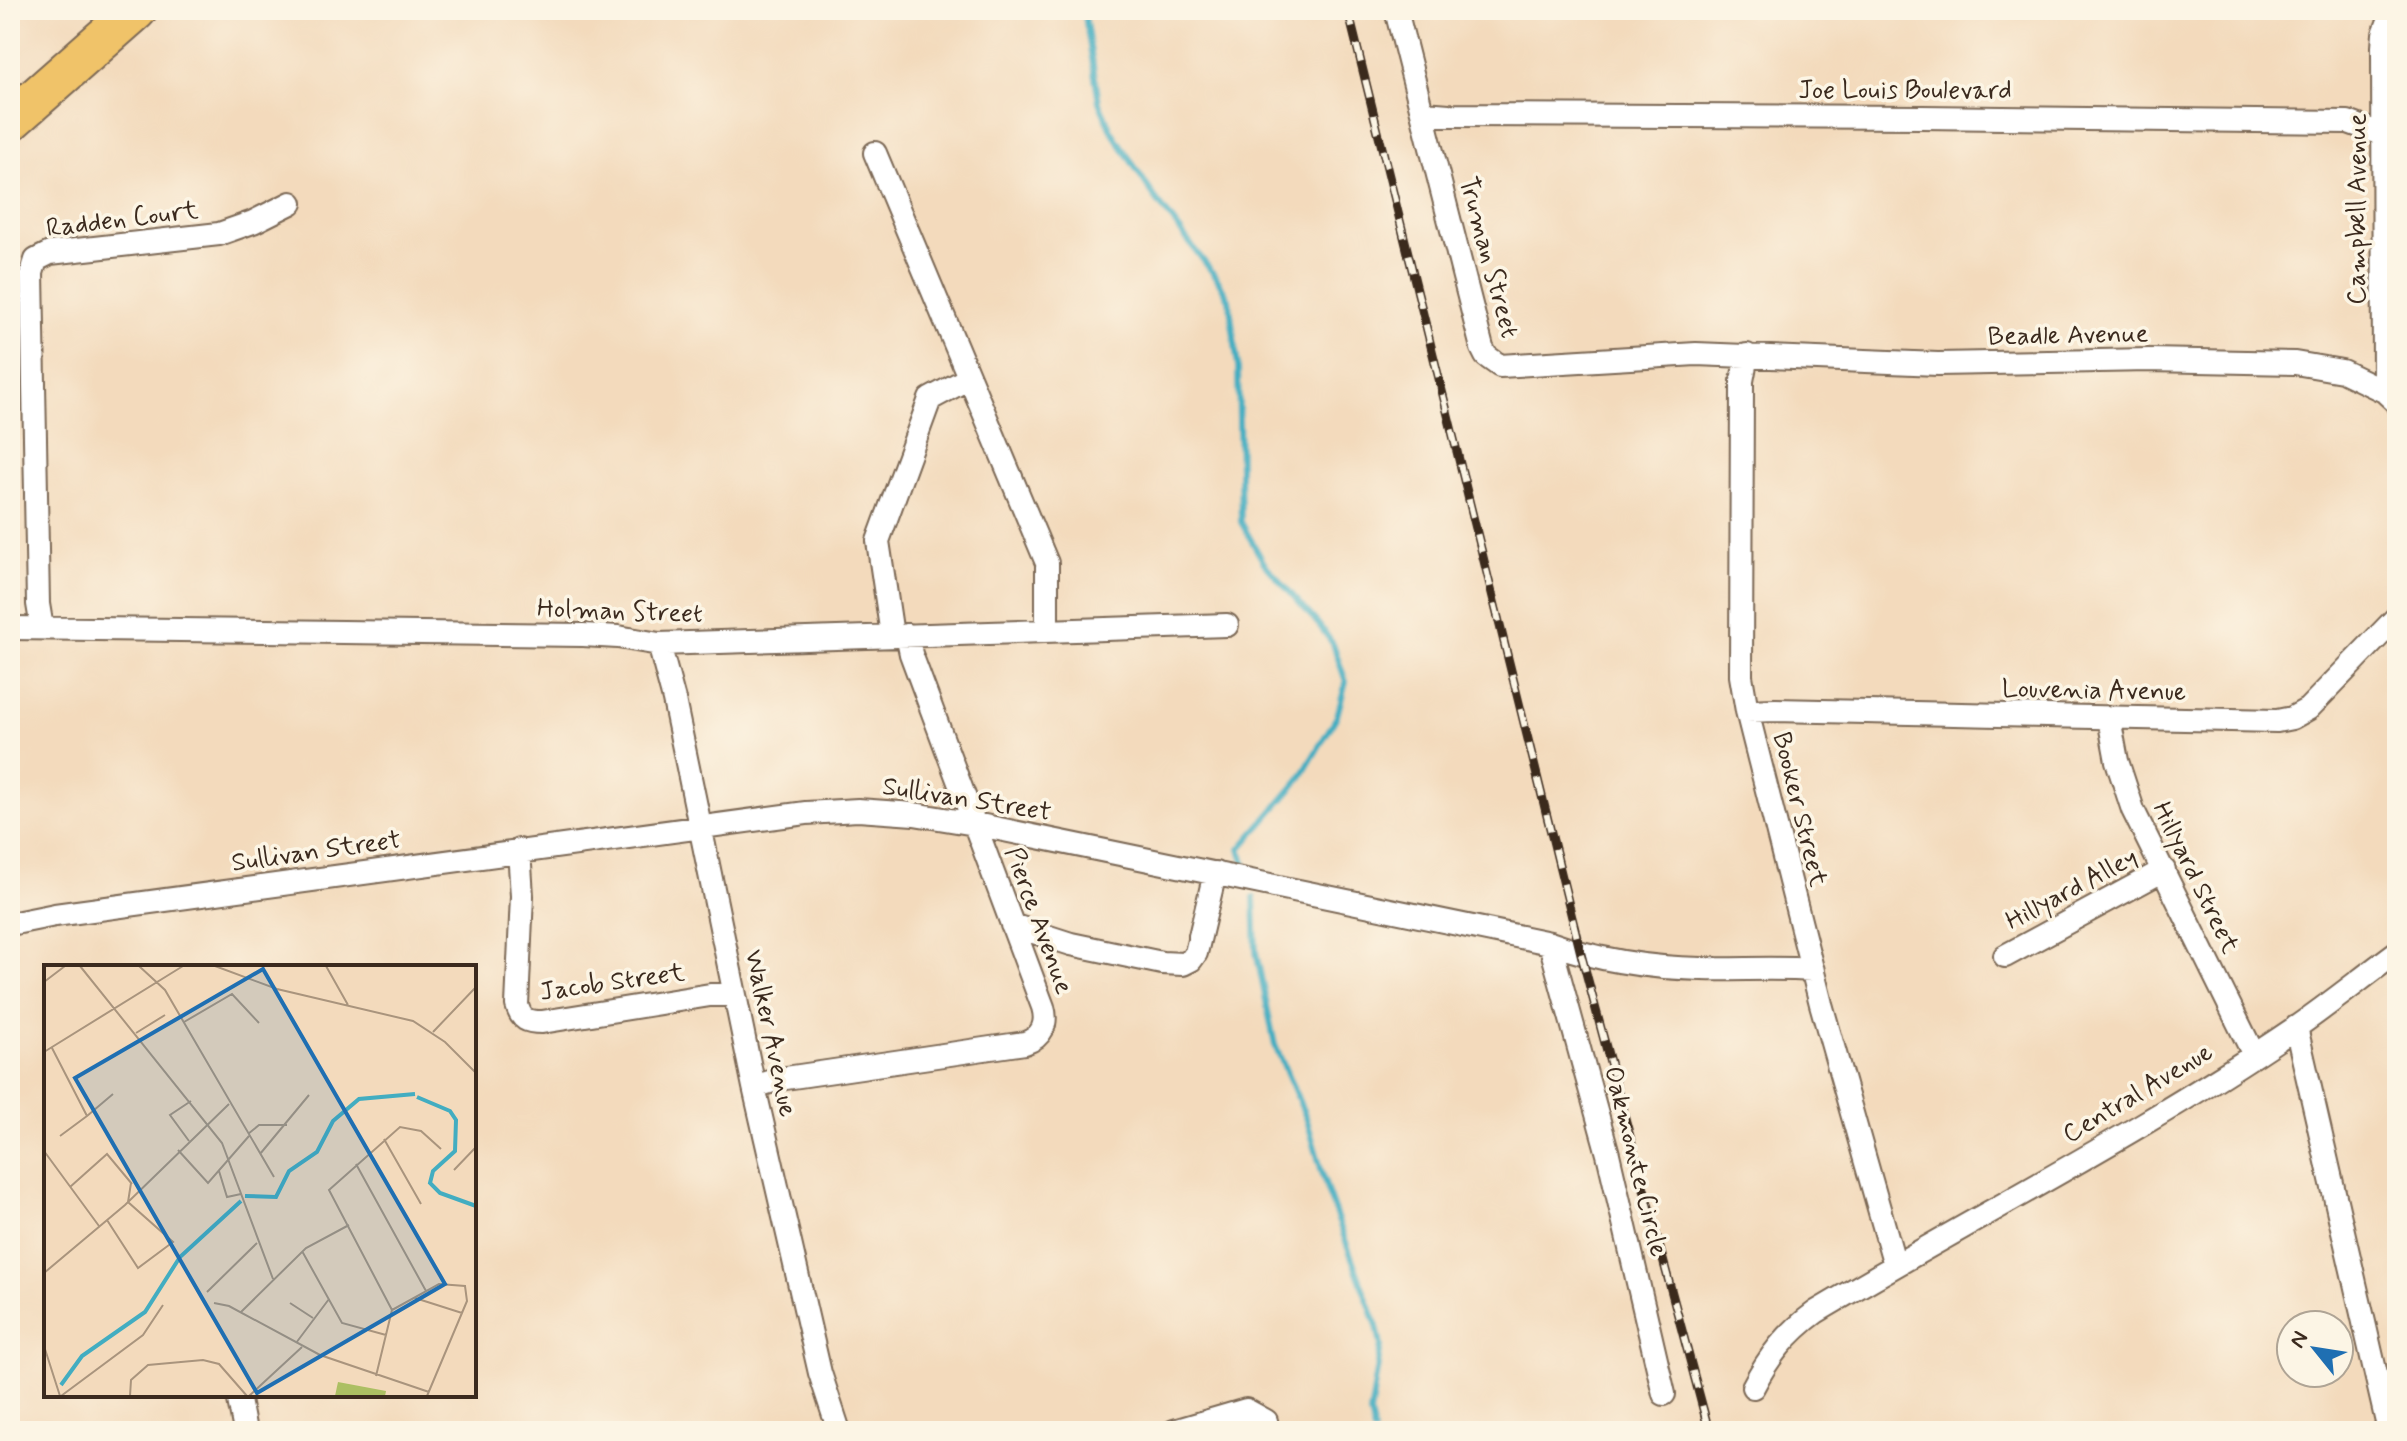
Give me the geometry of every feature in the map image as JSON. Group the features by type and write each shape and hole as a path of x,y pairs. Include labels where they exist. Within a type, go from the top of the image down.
{"highway":[{"path":"10,121 136,10"}],"street":[{"name":"Truman Street","path":"1396,10 1482,348 1492,363 1509,367 1696,354 1747,355"},
{"name":"Campbell Avenue","path":"2390,397 2391,214 2384,135 2383,47 2384,34 2393,10"},
{"name":"Joe Louis Boulevard","path":"1424,113 2348,122 2384,135"},
{"path":"875,153 1047,563 1047,630"},
{"name":"Radden Court","path":"42,628 38,604 32,273 36,260 50,253 219,234 253,222 291,203"},
{"name":"Beadle Avenue","path":"1747,355 1938,364 2149,360 2295,363 2342,371 2390,397"},
{"name":"Booker Street","path":"1747,355 1742,381 1741,676 1747,711 1813,970 1895,1265"},
{"name":"Pierce Avenue","path":"754,1087 779,1079 1031,1041 1044,1029 1046,1017 911,654 900,635 878,541 930,399 969,378"},
{"name":"Louvenia Avenue","path":"1747,711 2277,721 2292,718 2308,709 2397,617"},
{"name":"Holman Street","path":"10,628 583,635 659,644 1227,625"},
{"name":"Walker Avenue","path":"659,644 674,700 754,1087 820,1373 839,1431"},
{"name":"Hillyard Street","path":"2109,718 2128,798 2254,1055"},
{"name":"Sullivan Street","path":"10,924 55,915 519,850 701,826 858,810 914,814 975,824 1550,943 1581,954 1700,969 1782,967 1813,970"},
{"name":"Jacob Street","path":"519,850 522,896 517,1005 520,1016 525,1020 542,1022 710,995 735,995"},
{"name":"Hillyard Alley","path":"2005,956 2164,870"},
{"path":"1012,925 1105,952 1183,964 1196,953 1215,873"},
{"name":"Oakmonte Circle","path":"1550,943 1608,1154 1664,1394"},
{"name":"Central Avenue","path":"1753,1387 1772,1353 1797,1326 1895,1265 2006,1203 2254,1055 2397,952"},
{"path":"2296,1027 2389,1431"},
{"path":"238,1397 245,1431"},
{"path":"1174,1431 1246,1410 1266,1421 1268,1431"}],"waterway":[{"path":"1084,10 1099,102 1111,130 1155,198 1216,277 1229,299 1238,367 1241,522 1264,563 1333,644 1346,682 1337,716 1300,779 1240,849 1245,864"},
{"path":"1254,898 1256,952 1275,1045 1307,1120 1328,1193 1377,1326 1381,1346 1370,1414 1374,1431"}],"railway":[{"path":"1348,10 1581,954 1709,1431"}]}
